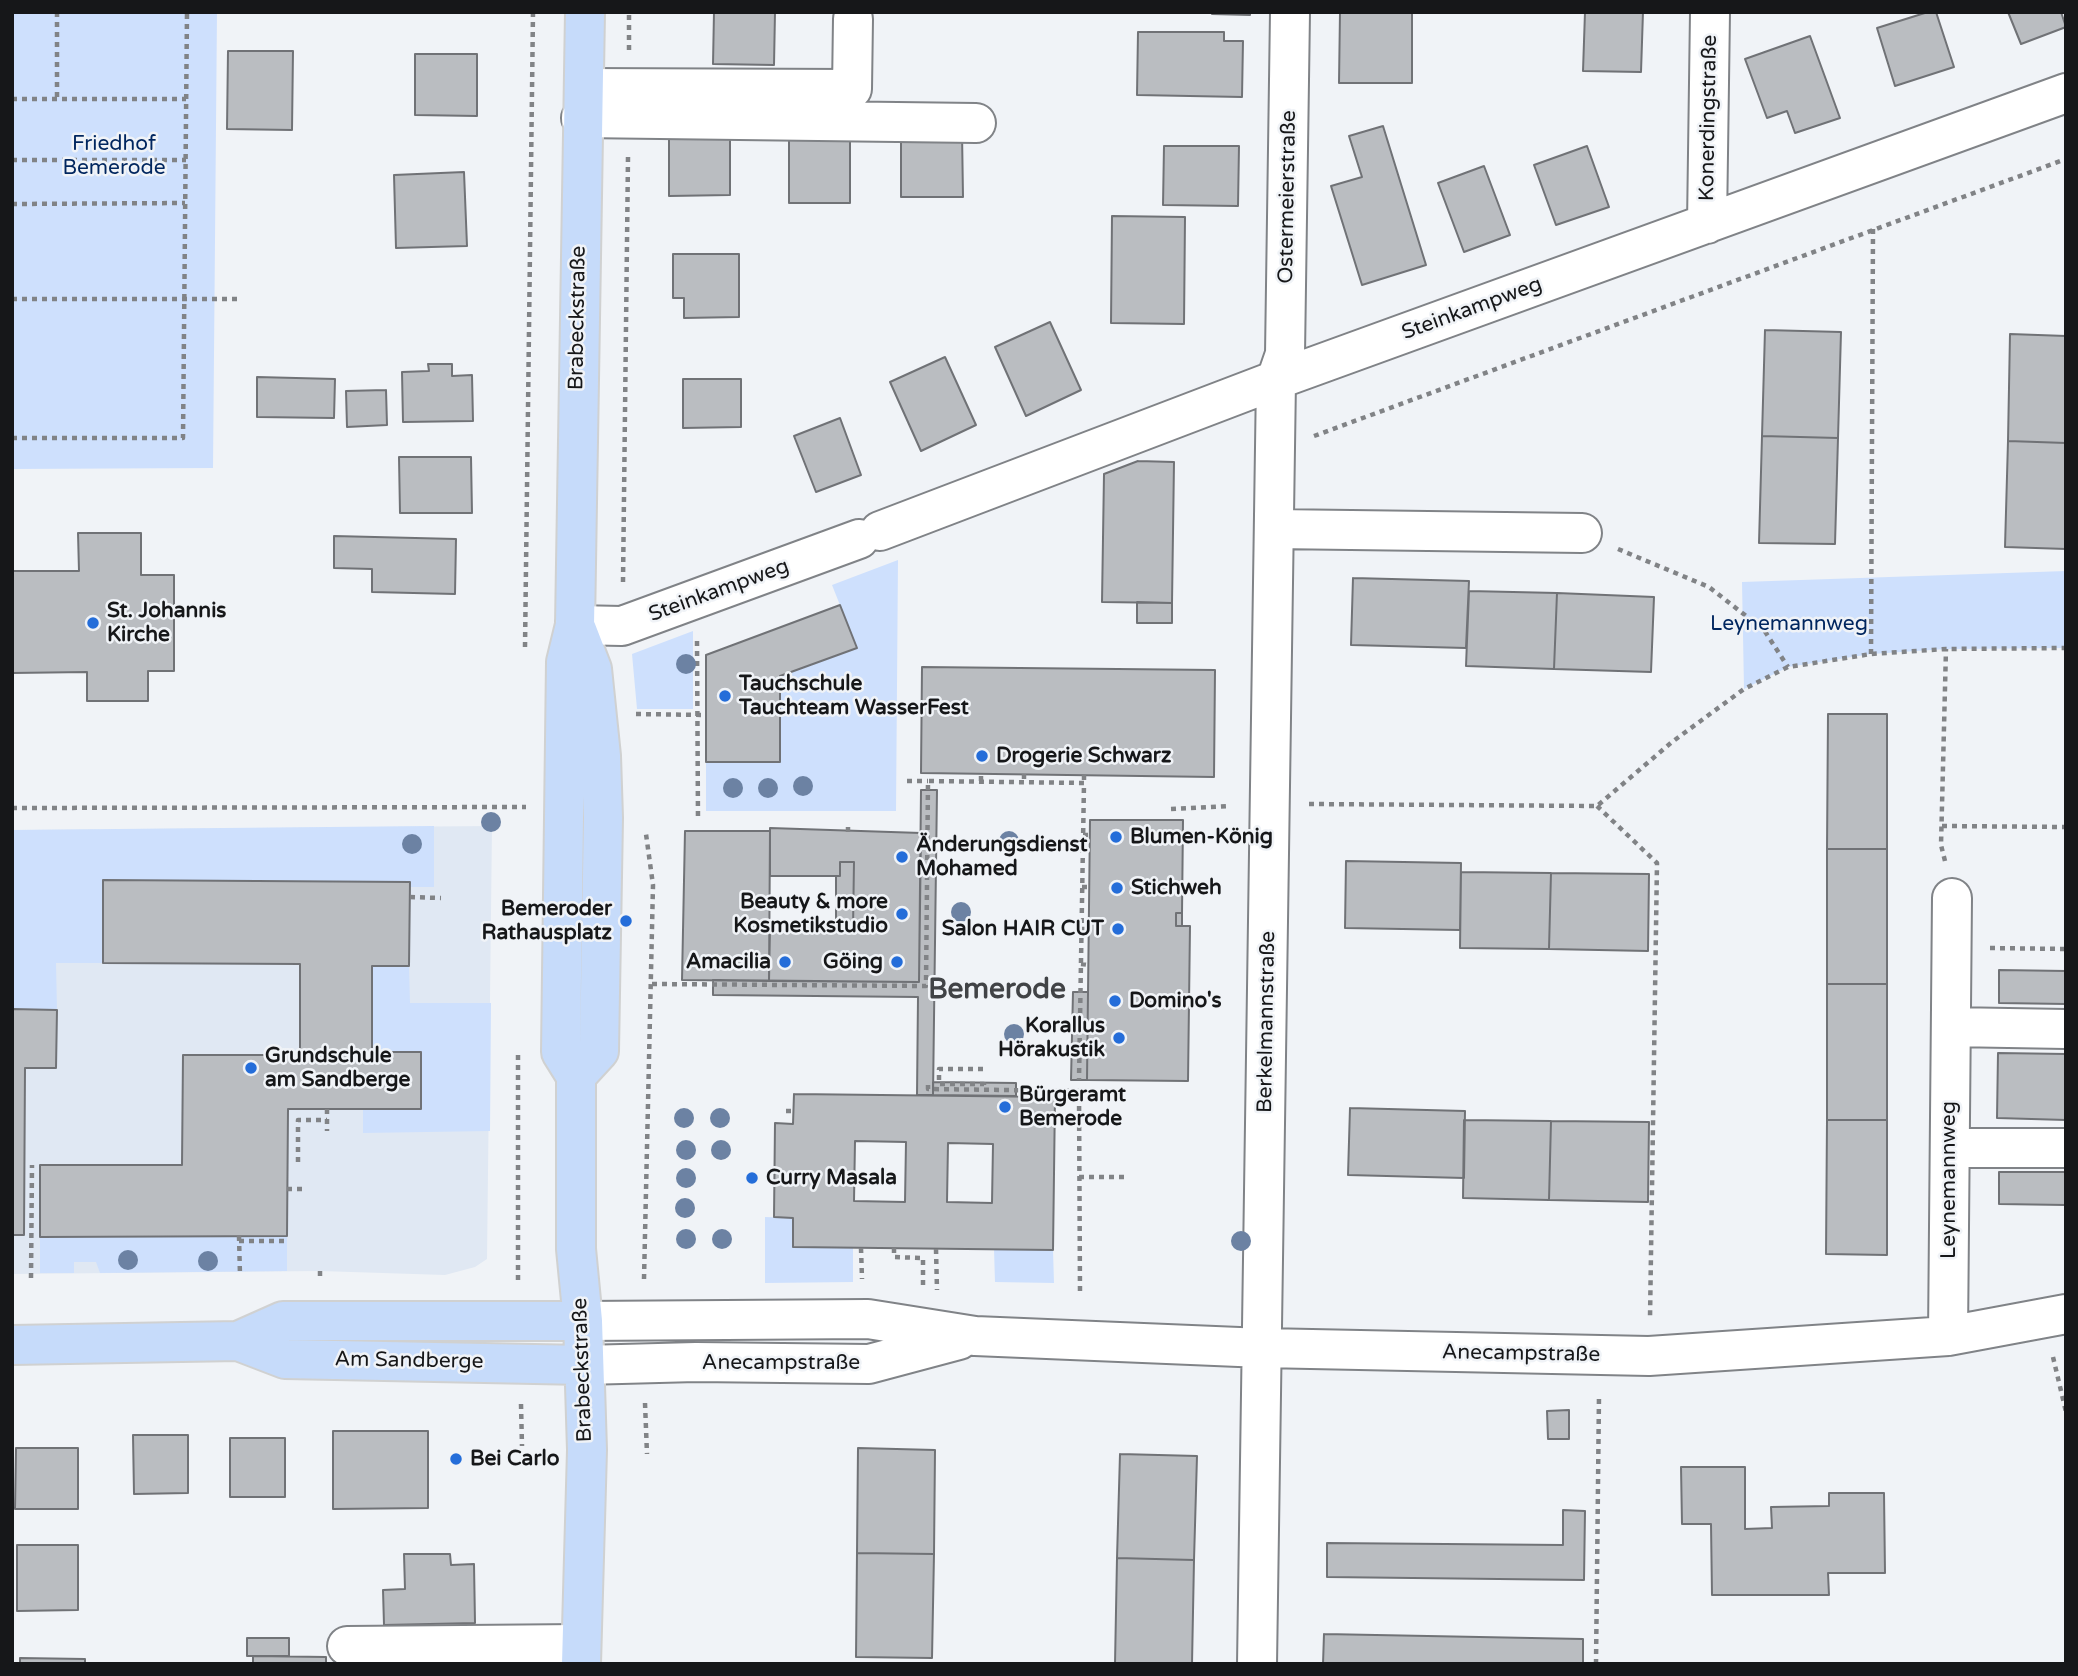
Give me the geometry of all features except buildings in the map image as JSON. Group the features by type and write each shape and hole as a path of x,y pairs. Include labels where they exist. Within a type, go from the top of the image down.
{"main road":[{"name":"Brabeckstraße","path":"581,1654 587,1450 583,1321 576,1250 576,1076 561,1052 566,662 575,625 585,12"},
{"name":"Am Sandberge","path":"238,1341 283,1321 583,1321"},
{"name":"Am Sandberge","path":"12,1345 238,1341 285,1359 584,1365"}],"street":[{"name":"Ostermeierstraße","path":"1276,380 1285,354 1290,12"},
{"name":"Konerdingstraße","path":"1707,224 1710,12"},
{"path":"583,103 852,89 852,19"},
{"name":"Steinkampweg","path":"575,625 622,626 1276,380 2066,93"},
{"path":"583,103 976,122"},
{"name":"Berkelmannstraße","path":"1257,1664 1276,380"},
{"path":"1274,529 1582,533"},
{"name":"Leynemannweg","path":"1948,1336 1952,898"},
{"path":"1951,1027 2066,1029"},
{"path":"1950,1148 2066,1148"},
{"name":"Anecampstraße","path":"583,1321 868,1319 975,1336 1263,1348 1649,1356 1948,1336 2055,1316"},
{"name":"Anecampstraße","path":"584,1365 696,1362 869,1364 975,1336"},
{"path":"347,1646 581,1654"}],"path":[{"path":"57,12 57,99"},
{"path":"12,438 183,438 187,12"},
{"path":"525,653 533,12"},
{"path":"12,99 187,99"},
{"path":"1275,451 2066,159"},
{"path":"12,160 186,160"},
{"path":"12,204 185,203"},
{"path":"1871,654 1873,229"},
{"path":"12,299 242,299"},
{"path":"1582,533 1709,587 1764,630 1788,667"},
{"path":"697,638 698,821"},
{"path":"1171,809 1271,804 1597,806 1672,742 1744,689 1788,667 1871,654 1946,649 2066,648"},
{"path":"1946,649 1941,845 1952,898"},
{"path":"629,714 706,715"},
{"path":"981,774 981,781"},
{"path":"1024,775 1024,782"},
{"path":"1079,1080 1084,775"},
{"path":"907,781 1084,783"},
{"path":"652,984 926,986 928,781"},
{"path":"12,808 521,807 521,793"},
{"path":"1597,806 1657,863 1649,1356"},
{"path":"848,822 848,832"},
{"path":"1942,826 2066,827"},
{"path":"1083,835 1090,835"},
{"path":"921,861 928,861"},
{"path":"1082,887 1089,887"},
{"path":"410,897 441,898"},
{"path":"920,913 927,913"},
{"path":"1081,929 1089,929"},
{"path":"1951,948 2066,949"},
{"path":"920,962 927,962"},
{"path":"1081,964 1088,965"},
{"path":"1080,1016 1088,1016"},
{"path":"1079,1053 1087,1053"},
{"path":"984,1069 939,1069 939,1084 984,1084 984,1090"},
{"path":"928,1085 928,1089 1128,1090"},
{"path":"1079,1091 1080,1293"},
{"path":"327,1109 327,1131"},
{"path":"786,1111 793,1111"},
{"path":"298,1162 298,1120 327,1120"},
{"path":"31,1278 32,1165"},
{"path":"1079,1177 1128,1177"},
{"path":"287,1189 302,1189"},
{"path":"240,1276 239,1238 287,1241"},
{"path":"861,1248 862,1275"},
{"path":"894,1248 894,1257 923,1258 923,1282"},
{"path":"936,1249 937,1293"},
{"path":"2055,1316 2066,1412"},
{"path":"1596,1664 1599,1355"}],"shaded area":[{"name":"Grundschule am Sandberge","path":"492,826 487,1259 475,1267 445,1275 320,1271 12,1274 12,830"}],"green space":[{"name":"Friedhof Bemerode","path":"12,12 217,12 213,468 12,469"},
{"path":"898,560 896,811 706,811 706,762 780,762 780,676 857,648 832,585"},
{"name":"Leynemannweg","path":"2066,571 2066,648 1946,649 1871,654 1788,667 1744,689 1742,582"},
{"path":"693,631 693,709 637,709 632,654"},
{"path":"434,826 434,887 410,887 409,882 104,880 103,963 56,963 57,1010 12,1009 12,830"},
{"path":"372,966 409,966 410,1003 491,1003 490,1131 363,1133 363,1109 421,1109 421,1052 372,1052"},
{"path":"765,1217 793,1218 793,1247 853,1248 853,1282 765,1283"},
{"path":"287,1236 287,1271 100,1273 96,1262 74,1262 74,1273 40,1273 40,1237"},
{"path":"994,1249 1053,1250 1054,1283 995,1282"}],"place":[{"name":"St. Johannis Kirche","path":"93,623"},
{"name":"Tauchschule Tauchteam WasserFest","path":"725,696"},
{"name":"Drogerie Schwarz","path":"982,756"},
{"name":"Blumen-König","path":"1116,837"},
{"name":"Änderungsdienst Mohamed","path":"902,857"},
{"name":"Stichweh","path":"1117,888"},
{"name":"Beauty & more Kosmetikstudio","path":"902,914"},
{"name":"Bemeroder Rathausplatz","path":"626,921"},
{"name":"Salon HAIR CUT","path":"1118,929"},
{"name":"Amacilia","path":"785,962"},
{"name":"Göing","path":"897,962"},
{"name":"Domino's","path":"1115,1001"},
{"name":"Korallus Hörakustik","path":"1119,1038"},
{"name":"Grundschule am Sandberge","path":"251,1068"},
{"name":"Bürgeramt Bemerode","path":"1005,1107"},
{"name":"Curry Masala","path":"752,1178"},
{"name":"Bei Carlo","path":"456,1459"}],"district":[{"name":"Bemerode","path":"997,991"}]}
